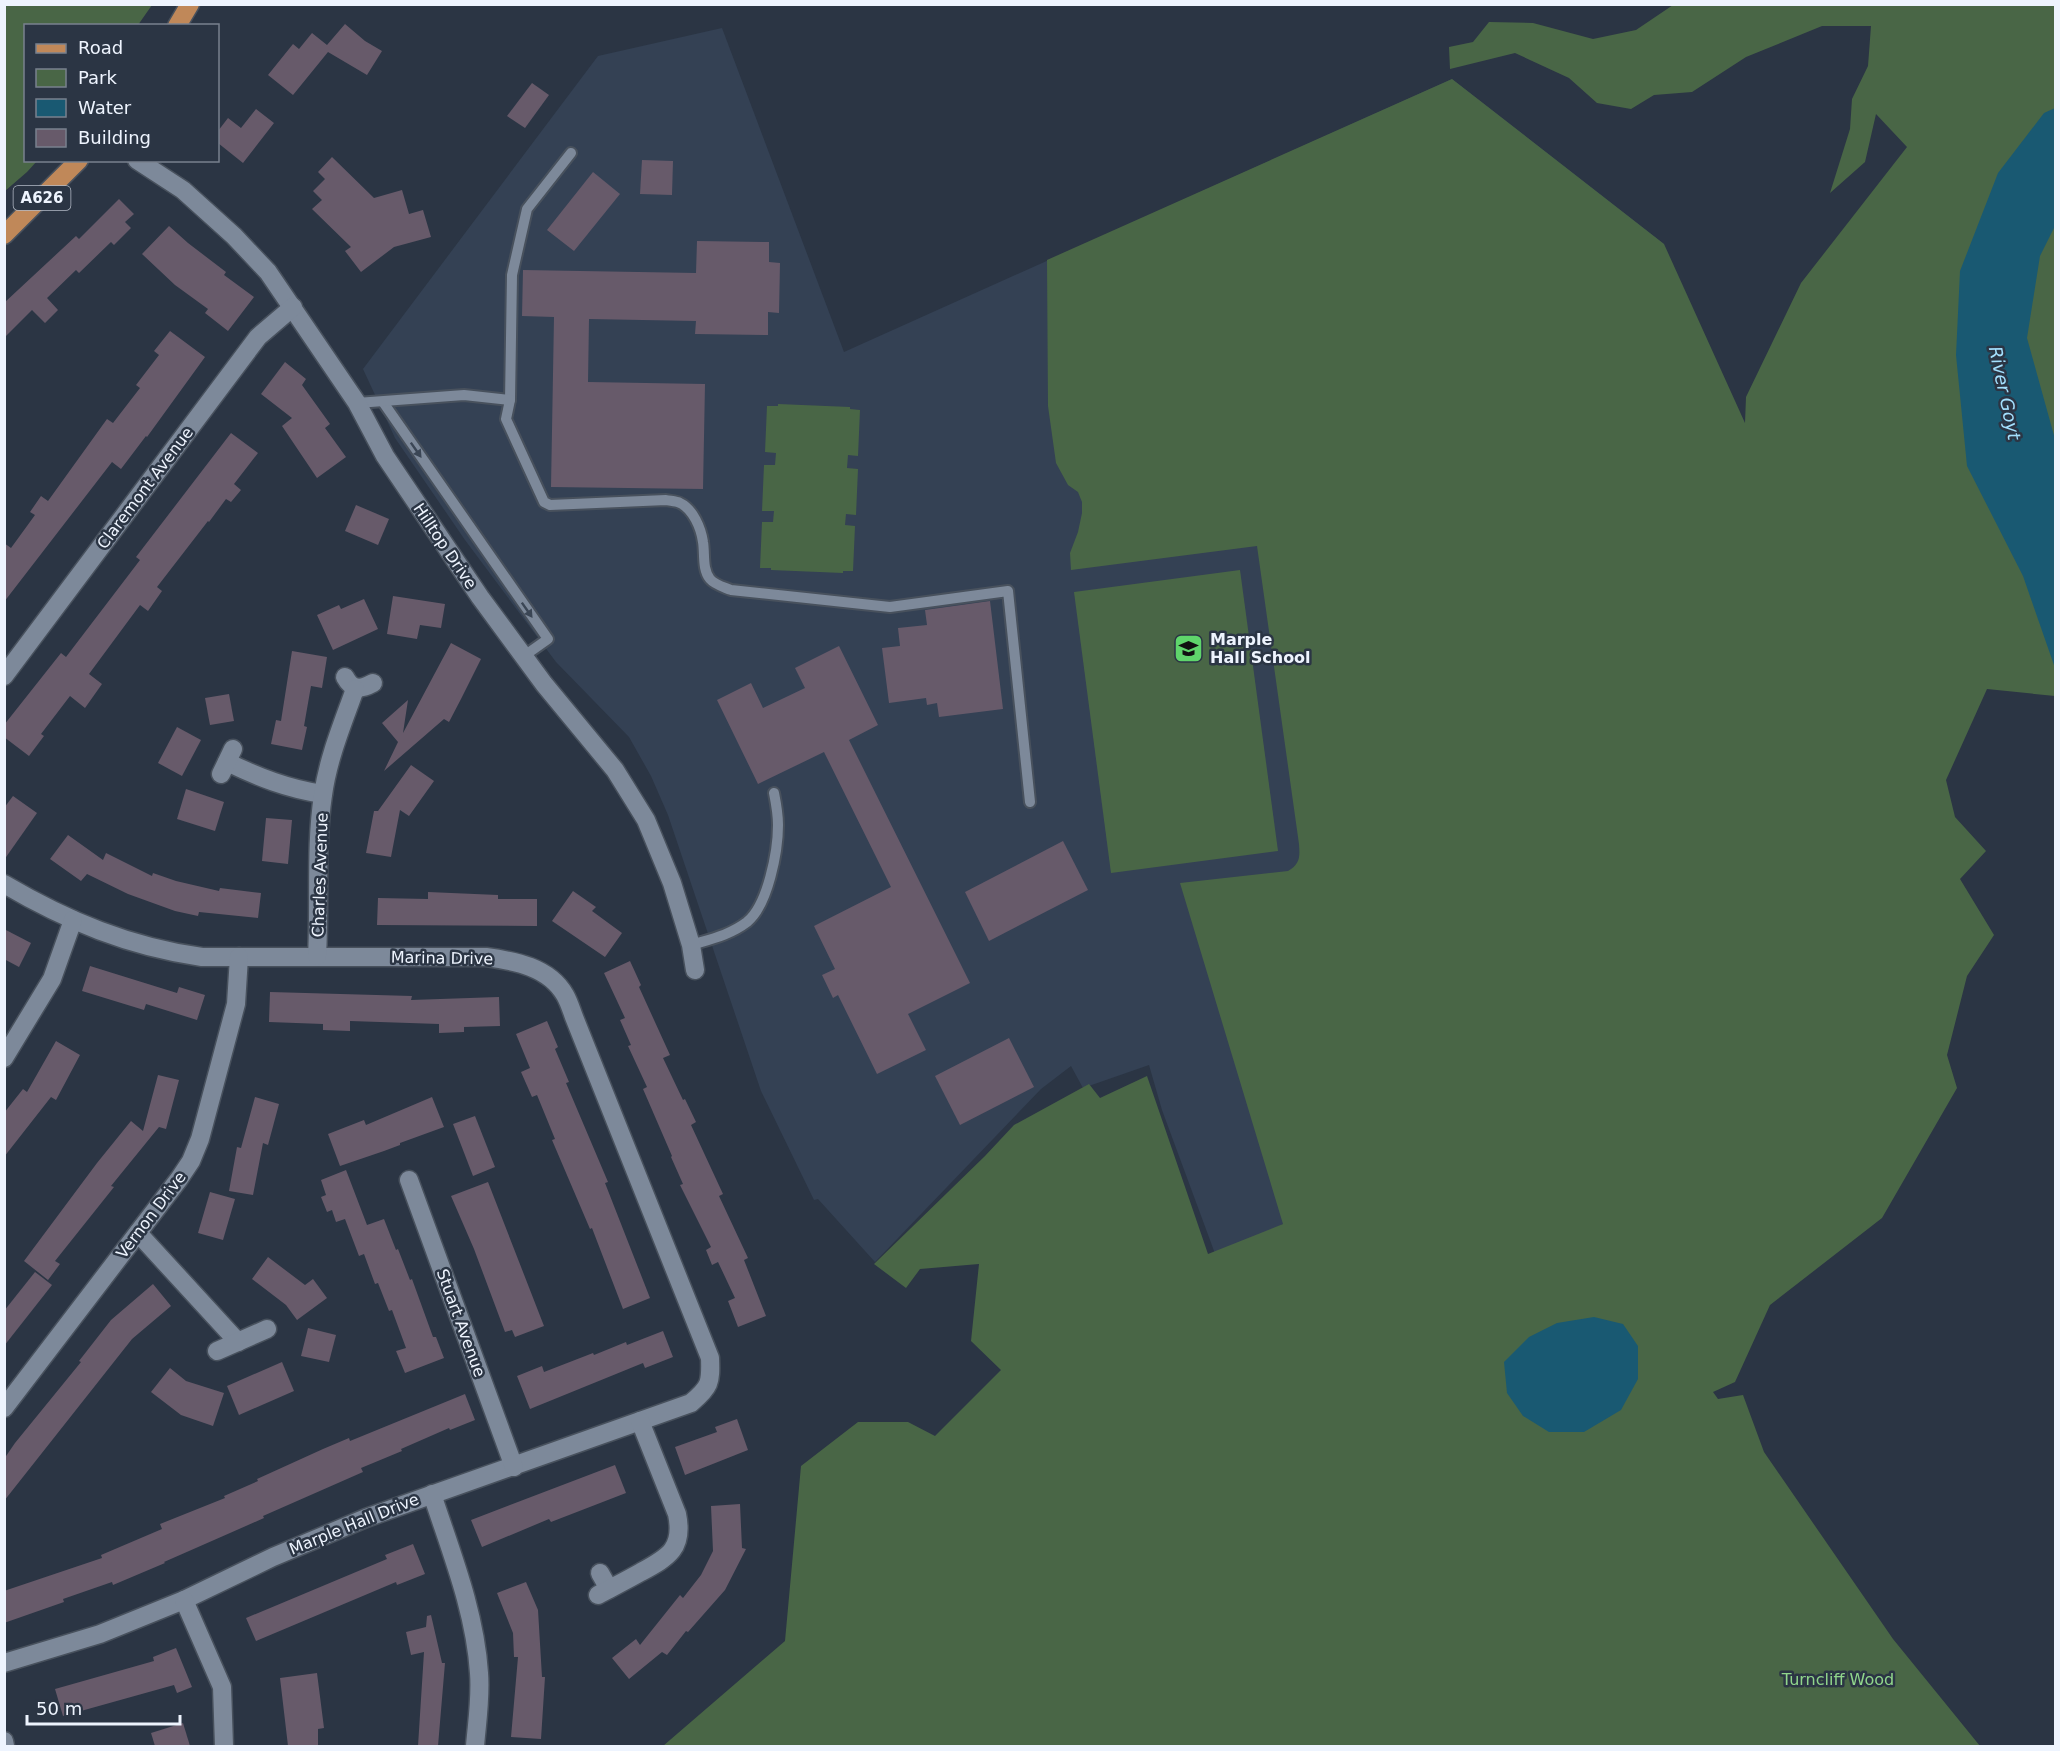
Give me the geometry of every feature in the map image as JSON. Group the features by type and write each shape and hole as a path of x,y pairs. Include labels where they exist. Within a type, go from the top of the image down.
{"main road":[{"path":"178,24 190,4"},
{"name":"A626","path":"4,235 77,162"}],"street":[{"name":"Hilltop Drive","path":"140,162 183,190 234,236 268,272 357,403 385,456 480,597 615,770 646,820 672,883 691,945 695,970"},
{"name":"Claremont Avenue","path":"4,676 258,337 293,307"},
{"name":"Charles Avenue","path":"317,957 318,853 323,794 350,683 365,688 373,683"},
{"name":"Charles Avenue","path":"227,762 274,783 323,794"},
{"name":"Marina Drive","path":"4,884 73,920 123,940 167,952 202,957 486,957 532,967 550,978 564,993 710,1358 711,1378 706,1390"},
{"path":"4,1058 52,979 73,920"},
{"name":"Vernon Drive","path":"4,1408 191,1161 200,1139 236,1004 239,957"},
{"name":"Stuart Avenue","path":"409,1180 514,1467"},
{"path":"138,1233 238,1342"},
{"path":"217,1351 267,1329"},
{"name":"Marple Hall Drive","path":"4,1663 99,1634 184,1600 273,1557 366,1518 691,1403 706,1390"},
{"path":"600,1573 604,1592 661,1562 674,1550 678,1539 680,1527 677,1514 640,1421"},
{"path":"432,1494 468,1605 475,1643 479,1672 479,1708 475,1746"},
{"path":"184,1600 222,1687 224,1746"},
{"path":"4,1741 5,1746"}],"lane":[{"path":"571,153 527,209 512,275 510,400 506,419 544,502 550,506 666,500 680,502 695,518 703,542 706,569 710,578 731,590 890,607 1008,591 1030,802"},
{"path":"357,403 464,395 510,400"},
{"path":"383,402 548,639 524,656"},
{"path":"691,945 733,932 750,920 762,902 773,864 778,826 774,792"}],"shaded area":[{"name":"Marple Hall School","path":"722,28 844,352 1452,79 1664,244 1799,949 1217,1259 1162,1110 1149,1065 1083,1088 1071,1066 1041,1089 875,1262 818,1199 814,1200 761,1091 668,815 651,776 629,737 556,662 465,540 395,438 363,369 598,56"}],"green space":[{"path":"5,4 152,5 139,24 24,24 24,162 36,162 5,191"},
{"name":"Turncliff Wood","path":"1673,5 2055,5 2055,696 1987,689 1946,780 1955,817 1986,851 1960,879 1994,935 1967,976 1947,1055 1957,1088 1882,1218 1770,1305 1735,1382 1713,1392 1718,1399 1743,1395 1764,1452 1893,1639 1980,1746 663,1746 785,1641 801,1466 858,1422 908,1422 935,1436 1001,1370 971,1341 979,1264 920,1269 906,1288 874,1264 1014,1125 1089,1084 1100,1098 1147,1076 1208,1254 1283,1224 1180,883 1288,871 1295,866 1298,860 1299,844 1257,546 1071,570 1070,553 1078,532 1082,502 1078,492 1068,485 1056,463 1048,406 1047,260 1452,79 1664,244 1745,423 1746,397 1801,283 1907,147 1876,114 1865,162 1830,193 1850,129 1852,99 1868,66 1871,26 1822,26 1746,57 1692,92 1654,95 1631,109 1597,103 1569,78 1515,53 1450,69 1449,47 1473,42 1489,22 1533,23 1593,39 1636,30"},
{"path":"778,404 850,407 850,409 860,410 858,456 848,455 847,468 858,469 856,515 846,514 845,525 855,526 853,571 843,571 843,573 760,568 762,522 773,522 774,511 762,511 764,465 775,465 776,453 765,452 767,406 778,406"},
{"path":"1240,570 1278,851 1111,873 1074,592"}],"water":[{"name":"River Goyt","path":"2055,108 2055,226 2040,256 2027,338 2055,439 2055,668 2023,576 1967,466 1956,355 1960,271 1998,173 2044,113"},
{"path":"1594,1317 1623,1324 1638,1346 1638,1379 1621,1410 1584,1432 1549,1432 1523,1416 1507,1393 1504,1362 1529,1337 1557,1323"}],"building":[{"path":"345,24 365,41 382,51 367,75 328,52 293,95 268,75 293,44 299,49 312,33 327,45"},
{"path":"532,83 549,95 525,128 507,116"},
{"path":"256,109 274,123 243,163 219,144 219,130 228,118 241,128"},
{"path":"332,157 374,198 402,190 409,214 423,210 431,237 394,247 361,272 345,251 351,247 312,209 322,200 313,191 325,179 318,172"},
{"path":"642,160 673,161 672,195 640,194"},
{"path":"593,172 620,194 574,251 547,230"},
{"path":"119,199 134,214 125,222 131,228 114,245 111,242 79,273 76,270 47,298 58,310 45,323 32,310 4,338 4,303 76,236 79,239"},
{"path":"169,226 226,272 224,275 254,297 228,331 205,313 208,309 175,285 142,254"},
{"path":"697,241 769,242 769,262 780,263 779,313 768,312 768,335 695,334 696,321 589,319 588,382 705,384 703,489 551,487 554,317 522,316 523,270 696,273"},
{"path":"170,331 205,357 121,469 112,462 4,602 4,543 11,548 35,515 30,512 41,496 48,501 107,419 113,423 140,388 136,385 159,355 154,351"},
{"path":"285,362 306,379 302,385 330,424 325,428 346,457 317,478 282,426 292,418 261,394"},
{"path":"231,433 258,453 234,484 241,490 231,502 226,499 157,587 162,591 148,611 140,605 89,674 102,684 85,708 70,696 41,734 44,736 29,756 4,737 4,725 61,653 66,657 140,560 136,557"},
{"path":"356,505 389,519 378,545 345,531"},
{"path":"393,596 445,604 441,628 420,625 417,639 387,634"},
{"path":"364,599 378,629 333,650 317,615 339,605 341,609"},
{"path":"990,601 1003,709 939,717 937,703 927,705 926,698 889,703 882,648 900,646 898,628 927,625 925,610"},
{"path":"451,643 481,659 449,722 444,719 384,771 398,742 382,723 408,700 403,733"},
{"path":"839,646 878,725 849,740 970,983 908,1014 926,1050 877,1074 838,995 833,998 822,975 835,969 814,926 891,887 824,752 758,784 717,700 751,683 763,708 805,688 795,668"},
{"path":"292,651 327,657 322,688 311,686 302,750 271,744 276,720 281,721"},
{"path":"229,694 234,721 210,725 205,698"},
{"path":"177,727 201,740 182,776 158,763"},
{"path":"411,765 434,781 409,816 400,810 391,857 366,853 374,811 378,811"},
{"path":"186,789 224,802 215,831 177,819"},
{"path":"13,796 37,813 4,860 4,808"},
{"path":"266,818 292,820 288,864 262,861"},
{"path":"68,835 103,860 106,853 152,876 153,873 219,891 220,888 261,893 258,918 199,912 198,916 175,911 128,894 87,874 81,881 50,859"},
{"path":"1063,841 1088,890 989,941 965,892"},
{"path":"573,891 596,907 592,911 622,933 605,957 552,921"},
{"path":"428,892 498,895 498,899 537,899 537,926 377,925 378,898 428,899"},
{"path":"4,929 31,943 19,967 4,959"},
{"path":"630,961 641,985 639,987 670,1055 663,1058 696,1122 691,1125 723,1194 719,1196 748,1258 744,1260 766,1316 738,1327 728,1301 735,1298 718,1262 712,1265 706,1250 711,1247 680,1185 683,1184 643,1089 647,1087 628,1046 631,1045 620,1020 625,1018 604,973"},
{"path":"90,966 177,993 179,987 205,995 197,1020 146,1004 144,1010 82,991"},
{"path":"270,992 412,996 411,1000 499,997 500,1026 464,1027 464,1032 439,1033 439,1024 350,1021 350,1031 323,1030 323,1024 269,1022"},
{"path":"547,1021 558,1047 555,1049 569,1082 566,1083 608,1182 605,1183 650,1298 623,1309 592,1228 590,1229 552,1140 555,1139 537,1095 532,1097 521,1072 530,1068 516,1034"},
{"path":"1009,1038 1034,1087 960,1125 935,1076"},
{"path":"56,1041 80,1055 56,1100 51,1097 4,1157 4,1113 23,1089 27,1092"},
{"path":"158,1075 179,1080 166,1129 159,1127 111,1186 114,1187 55,1261 60,1264 48,1280 24,1261 131,1121 143,1131"},
{"path":"255,1097 279,1104 268,1145 263,1143 253,1195 229,1191 237,1147 241,1148"},
{"path":"432,1097 444,1127 340,1166 328,1134 364,1120 366,1125"},
{"path":"475,1116 495,1167 473,1176 453,1124"},
{"path":"346,1170 367,1225 384,1219 410,1280 412,1279 433,1337 436,1337 444,1358 405,1373 396,1351 406,1348 392,1310 389,1311 378,1283 375,1284 364,1254 359,1256 345,1219 336,1222 332,1210 327,1212 321,1197 326,1195 321,1180"},
{"path":"488,1182 544,1326 515,1337 512,1330 505,1332 474,1249 451,1196"},
{"path":"210,1192 235,1199 223,1240 198,1233"},
{"path":"268,1257 305,1285 313,1279 327,1298 297,1320 286,1305 252,1279"},
{"path":"35,1272 52,1285 4,1346 4,1311"},
{"path":"153,1284 171,1306 132,1339 4,1501 4,1459 81,1362 79,1361 111,1320"},
{"path":"308,1328 336,1335 329,1362 301,1356"},
{"path":"663,1331 673,1357 645,1368 643,1363 530,1409 517,1376 542,1366 544,1372 593,1353 594,1355 626,1342 627,1345"},
{"path":"282,1362 294,1391 239,1415 227,1386"},
{"path":"170,1368 186,1381 224,1393 213,1426 181,1415 151,1392"},
{"path":"465,1394 475,1420 450,1430 449,1428 401,1449 402,1451 361,1468 363,1472 165,1563 113,1585 112,1582 63,1599 64,1602 4,1623 4,1591 102,1558 101,1555 162,1529 160,1524 225,1498 224,1496 258,1481 257,1479 323,1449 349,1438 350,1441"},
{"path":"737,1419 748,1450 685,1475 675,1447 717,1432 715,1427"},
{"path":"615,1465 626,1493 551,1522 549,1519 482,1547 471,1520"},
{"path":"740,1504 742,1548 746,1549 725,1590 688,1632 686,1631 667,1655 662,1652 629,1679 612,1658 636,1639 640,1645 680,1595 683,1598 701,1575 713,1551 711,1506"},
{"path":"413,1544 425,1574 397,1585 396,1582 256,1641 246,1618 387,1559 385,1555"},
{"path":"526,1582 538,1610 542,1677 545,1677 541,1739 511,1737 518,1657 514,1657 513,1633 497,1593"},
{"path":"431,1615 442,1663 445,1663 438,1746 418,1746 424,1652 411,1655 406,1632 426,1627 427,1616"},
{"path":"176,1648 192,1687 177,1693 174,1685 63,1716 55,1689 154,1661 153,1657"},
{"path":"317,1673 324,1728 318,1729 318,1746 288,1746 280,1678"},
{"path":"183,1723 190,1746 155,1746 151,1733"}],"place":[{"name":"Marple Hall School","path":"1189,648"}]}
